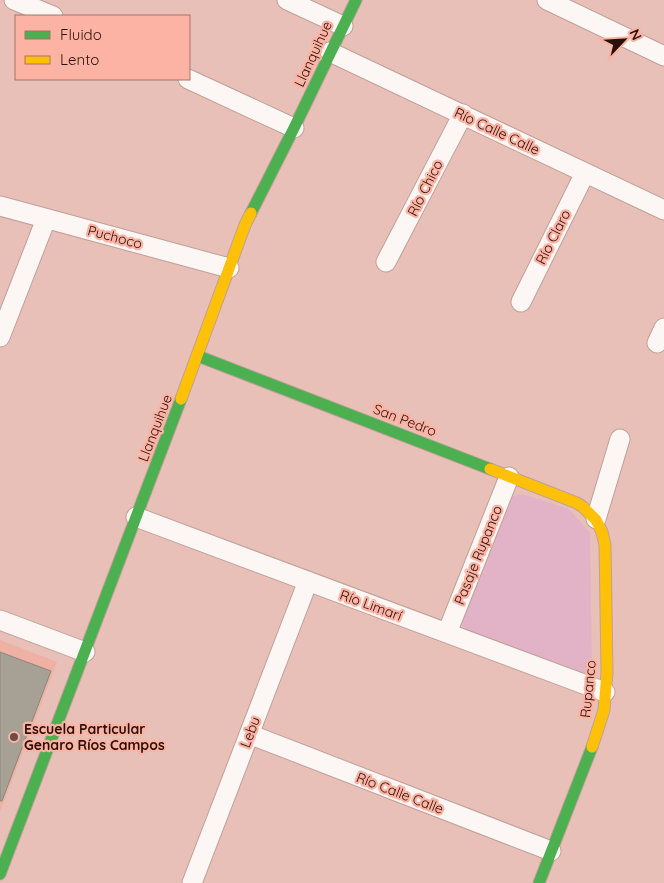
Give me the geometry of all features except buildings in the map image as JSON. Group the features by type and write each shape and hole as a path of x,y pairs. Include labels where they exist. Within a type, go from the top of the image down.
{"street":[{"path":"14,0 45,13"},
{"path":"287,0 343,26"},
{"name":"Llanquihue","path":"0,874 198,356 252,209 294,128 356,0"},
{"path":"547,0 664,56"},
{"name":"Río Calle Calle","path":"330,52 664,210"},
{"path":"190,80 294,128"},
{"name":"Río Chico","path":"386,262 463,114"},
{"name":"Río Claro","path":"521,302 585,173"},
{"name":"Puchoco","path":"0,206 229,268"},
{"path":"0,337 46,218"},
{"name":"San Pedro","path":"198,356 577,503 588,510 596,519"},
{"path":"596,519 620,439"},
{"name":"Pasaje Rupanco","path":"447,633 510,477"},
{"name":"Río Limarí","path":"136,517 606,692"},
{"name":"Rupanco","path":"539,883 597,734 604,710 607,672 605,545 604,536 596,519"},
{"name":"Lebu","path":"192,883 308,581"},
{"path":"0,620 85,652"},
{"name":"Río Calle Calle","path":"250,734 551,851"}],"shaded area":[{"path":"522,494 569,509 590,533 592,668 589,674 582,676 466,629 461,624 506,502 514,496"},
{"name":"Escuela Particular Genaro Ríos Campos","path":"0,640 57,662 0,812"}],"traffic: fast":[{"path":"251,213 356,0"},
{"path":"198,356 490,469"},
{"path":"0,874 181,399"},
{"path":"539,883 592,747"}],"traffic: slow":[{"path":"181,399 251,213"},
{"path":"490,469 577,503 596,520 602,532 605,545 607,672 604,710 592,747"}],"place":[{"name":"Escuela Particular Genaro Ríos Campos","path":"14,737"}]}
